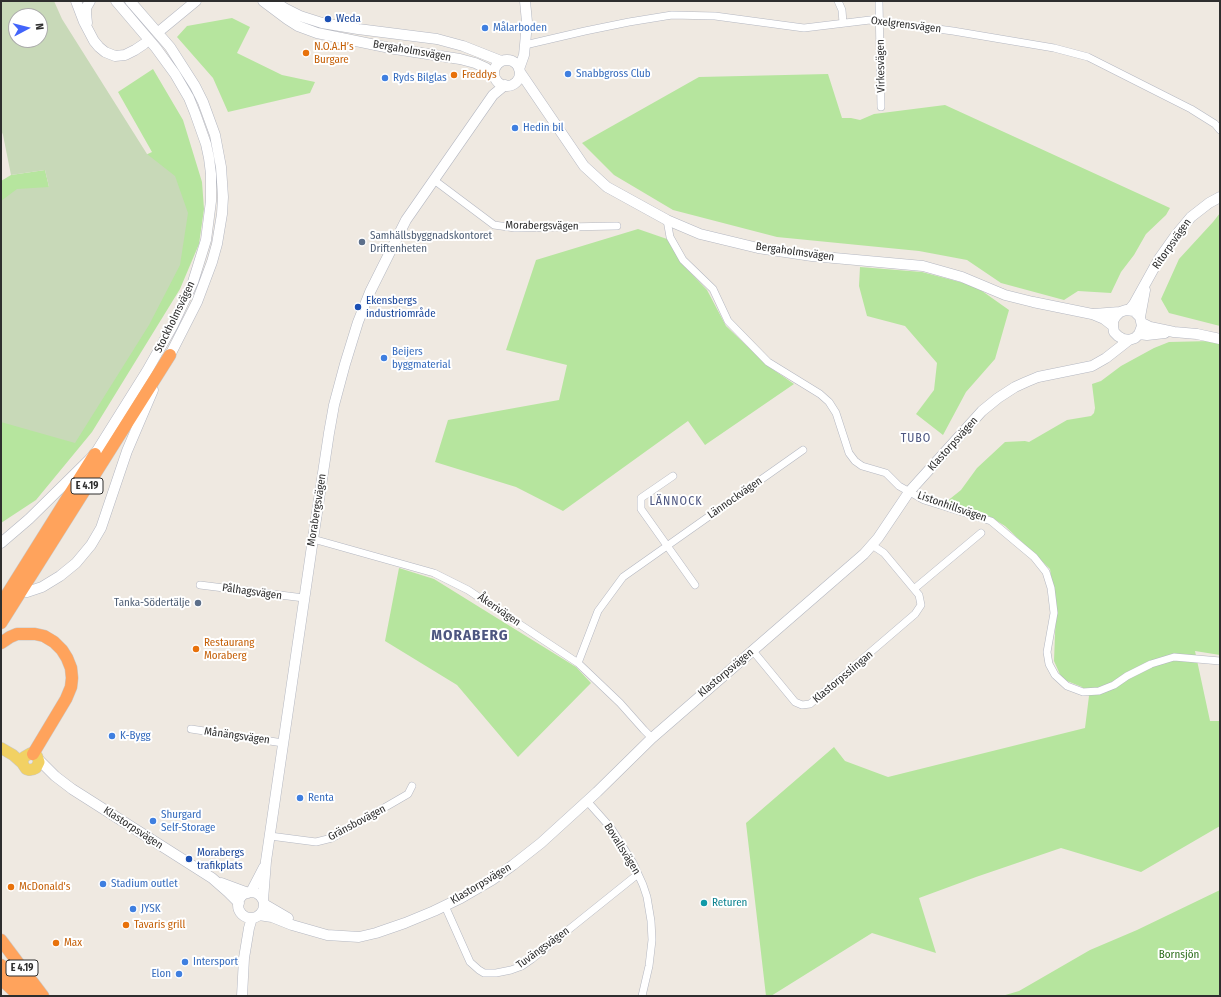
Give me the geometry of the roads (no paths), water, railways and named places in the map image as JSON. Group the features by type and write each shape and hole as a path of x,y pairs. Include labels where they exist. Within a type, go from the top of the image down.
{"highway":[{"name":"E 4.19","path":"1,623 170,355"},
{"name":"E 4.19","path":"1,604 94,454"},
{"path":"1,643 17,634 35,634 44,636 54,642 62,650 68,658 71,668 71,687 66,699 30,757"},
{"name":"E 4.19","path":"1,940 43,996"},
{"path":"1,965 33,996"},
{"path":"1,979 19,996"}],"main road":[{"path":"76,1 80,14 99,47 110,55 124,55 144,44"},
{"path":"90,1 86,8 86,13 90,32"},
{"name":"Stockholmsvägen","path":"1,543 29,519 94,454 160,350 193,282 206,240 211,201 211,187 209,158 200,127 189,98 175,74 156,48 116,1"},
{"name":"Stockholmsvägen","path":"28,592 42,587 60,576 76,563 91,545 102,528 134,433 170,355 197,302 217,244 223,197 221,167 215,135 205,107 196,86 170,47 130,1"},
{"path":"162,29 196,1"},
{"name":"Bergaholmsvägen","path":"263,1 292,23 304,29 395,49 460,59 486,68 495,78"},
{"name":"Bergaholmsvägen","path":"273,1 300,16 322,23 437,39 504,60"},
{"path":"525,1 526,45 517,80 508,85 498,82 495,78 494,69 496,66 526,45"},
{"path":"504,60 513,61 519,71"},
{"name":"Bergaholmsvägen","path":"519,71 542,107 563,134 584,166 607,187 667,220 700,234 758,248 812,256 923,266 962,277 1005,294 1033,302 1092,314 1104,319 1121,338 1129,340"},
{"name":"Morabergsvägen","path":"493,95 495,78"},
{"name":"Bergaholmsvägen","path":"508,85 520,86 542,107"},
{"name":"Morabergsvägen","path":"264,902 266,862 304,598 329,433 334,405 345,364 358,322 370,292 406,220 493,95 508,85"},
{"name":"Ritorpsvägen","path":"1124,311 1134,304 1146,281 1176,235 1191,217 1209,203 1220,197"},
{"name":"Ritorpsvägen","path":"1141,320 1146,281"},
{"path":"1106,358 1114,330 1114,318 1124,311 1134,312 1150,327 1174,332 1197,334 1220,340"},
{"name":"Bergaholmsvägen","path":"1092,314 1124,311"},
{"path":"1129,340 1135,338 1142,329 1141,320"},
{"path":"1139,334 1147,335 1174,332"},
{"name":"Klastorpsvägen","path":"256,917 272,917 292,925 327,935 359,937 405,923 445,906 492,880 541,843 652,738 864,554 878,538 909,492 982,411 1015,387 1032,379 1092,366 1106,358 1129,340"},
{"name":"Klastorpsvägen","path":"1,743 30,757 55,776 212,878 228,892 240,908"},
{"name":"Klastorpsvägen","path":"1,748 13,755 30,757"},
{"path":"30,757 26,769 34,769"},
{"name":"Klastorpsvägen","path":"34,769 55,776"},
{"name":"Morabergsvägen","path":"249,892 266,862"},
{"name":"Klastorpsvägen","path":"212,878 249,892"},
{"path":"242,996 244,927 240,908 242,897 249,892 257,894 264,902 264,909 256,917 249,928 244,958"},
{"name":"Klastorpsvägen","path":"264,902 312,931"},
{"path":"240,908 246,917 256,917"}],"street":[{"path":"838,1 842,10 844,23"},
{"name":"Virkesvägen","path":"879,1 882,107"},
{"name":"Oxelgrensvägen","path":"526,45 585,30 672,15 715,16 804,28 870,20 879,21 953,31 1054,48 1088,57 1191,109 1215,124 1220,130"},
{"name":"Morabergsvägen","path":"434,180 494,224 514,228 616,226"},
{"name":"Listonhillsvägen","path":"667,220 670,237 683,260 713,289 728,321 768,362 820,394 829,402 836,413 850,453 855,461 862,466 886,473 899,486 924,500 991,521 1034,557 1046,572 1051,588 1054,613 1047,652 1049,664 1055,675 1067,686 1083,692 1099,691 1114,685 1127,676 1151,664 1174,657 1220,661"},
{"name":"Lännockvägen","path":"578,663 598,612 623,577 803,450"},
{"path":"673,476 642,498 640,508 695,585"},
{"path":"914,589 981,534"},
{"name":"Åkerivägen","path":"313,539 434,573 468,590 578,663 616,699 652,738"},
{"name":"Klastorpsslingan","path":"753,651 794,702 802,705 810,704 915,614 921,605 919,595 884,553 872,545"},
{"name":"Pålhagsvägen","path":"200,585 304,598"},
{"name":"Månängsvägen","path":"191,729 283,743"},
{"name":"Gränsbovägen","path":"270,836 316,842 332,838 408,794 412,786"},
{"name":"Bovallsvägen","path":"587,801 610,828 633,863 647,897 652,931 649,966 642,996"},
{"name":"Tuvängsvägen","path":"445,906 470,962 479,970 496,974 522,966 532,959 638,874"}],"place":[{"name":"Weda","path":"328,19"},
{"name":"Målarboden","path":"485,28"},
{"name":"N.O.A.H’s Burgare","path":"306,53"},
{"name":"Snabbgross Club","path":"568,74"},
{"name":"Freddys","path":"454,75"},
{"name":"Ryds Bilglas","path":"385,78"},
{"name":"Hedin bil","path":"515,128"},
{"name":"Samhällsbyggnadskontoret Driftenheten","path":"362,242"},
{"name":"Ekensbergs industriområde","path":"358,307"},
{"name":"Beijers byggmaterial","path":"384,358"},
{"name":"Tanka-Södertälje","path":"198,603"},
{"name":"Restaurang Moraberg","path":"196,649"},
{"name":"K-Bygg","path":"112,736"},
{"name":"Renta","path":"300,798"},
{"name":"Shurgard Self-Storage","path":"153,821"},
{"name":"Morabergs trafikplats","path":"189,859"},
{"name":"Stadium outlet","path":"103,884"},
{"name":"McDonald's","path":"11,887"},
{"name":"Returen","path":"704,903"},
{"name":"JYSK","path":"133,909"},
{"name":"Tavaris grill","path":"126,925"},
{"name":"Max","path":"56,943"},
{"name":"Intersport","path":"185,962"},
{"name":"Elon","path":"179,974"}],"district":[{"name":"TUBO","path":"916,439"},
{"name":"LÄNNOCK","path":"676,502"},
{"name":"MORABERG","path":"470,636"}],"park label":[{"name":"Bornsjön","path":"1179,955"}]}
